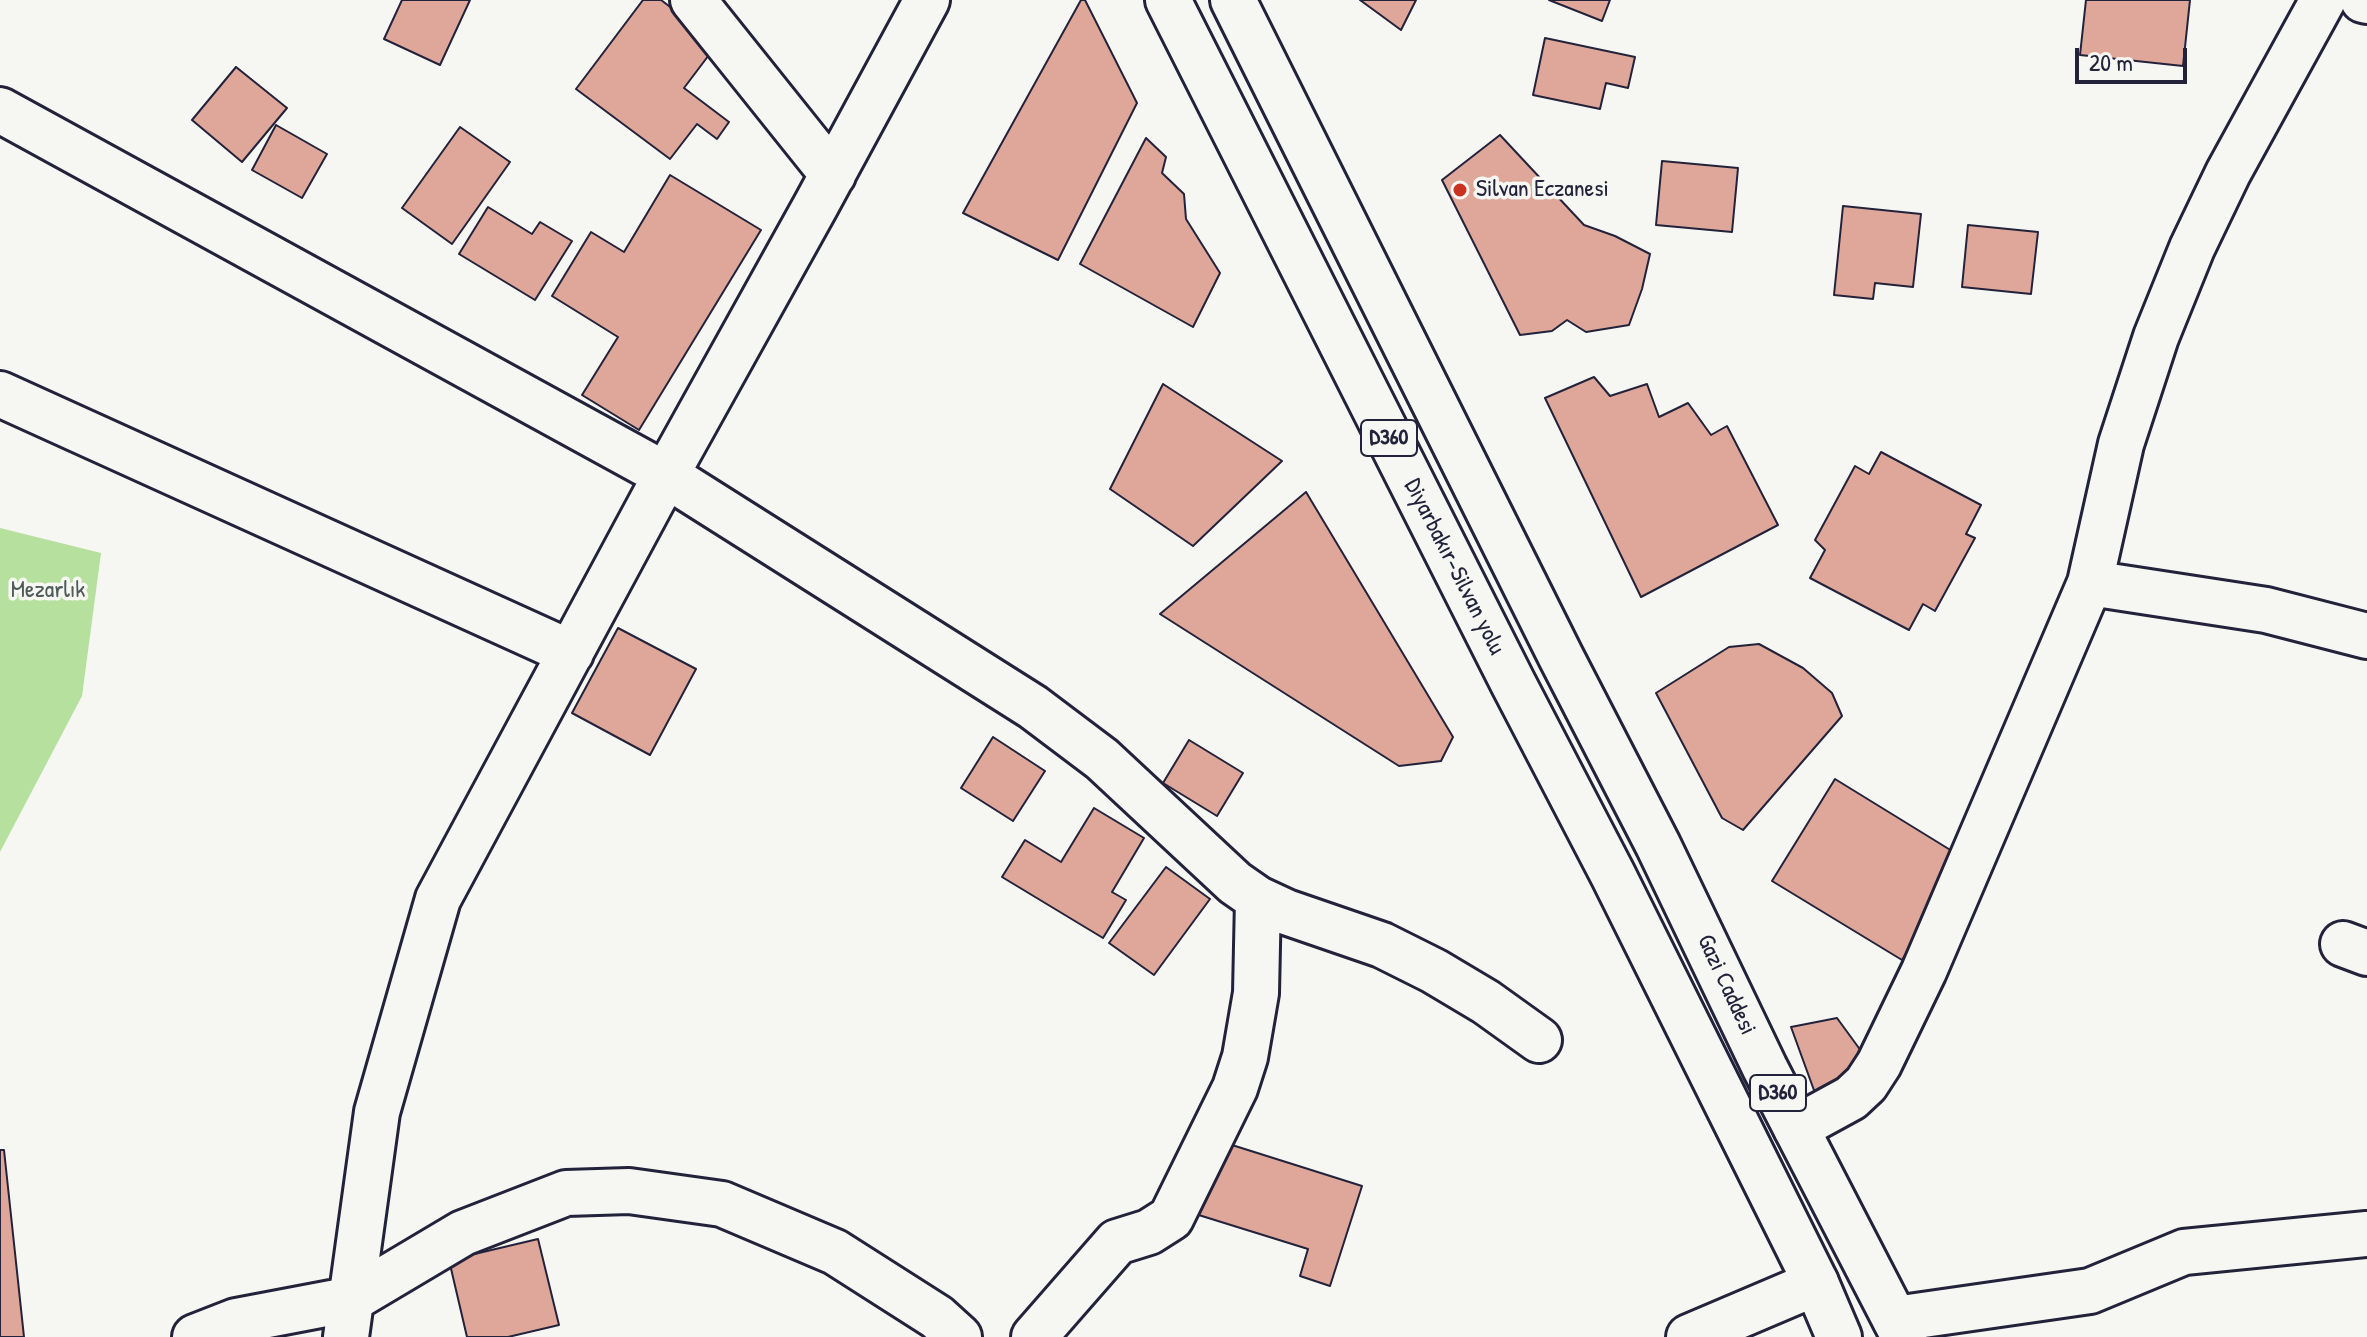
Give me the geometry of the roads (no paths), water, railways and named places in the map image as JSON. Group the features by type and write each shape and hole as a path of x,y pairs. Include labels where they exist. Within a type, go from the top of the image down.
{"main road":[{"path":"693,0 833,175"},
{"path":"349,1318 377,1112 438,899 927,0"},
{"name":"Diyarbakır-Silvan yolu","path":"1168,0 1613,875 1816,1283"},
{"name":"Gazi Caddesi","path":"1233,0 1658,845 1796,1128 1899,1328"},
{"path":"1796,1128 1851,1098 1866,1084 1879,1064 1924,971 2090,583 2121,444 2156,337 2192,248 2228,173 2323,0"},
{"path":"0,110 666,475 1033,707 1102,759 1235,883 1258,899 1286,912 1382,945 1434,971 1486,1002 1539,1040"},
{"path":"0,394 571,653"},
{"path":"2090,583 2266,610 2367,636"},
{"path":"1034,1337 1117,1242 1149,1232 1171,1218 1235,1088 1245,1057 1256,993 1258,899"},
{"path":"195,1337 236,1321 349,1318 463,1233 566,1193 629,1191 722,1204 835,1252 937,1317 959,1337"},
{"path":"1899,1328 2090,1291 2184,1252 2367,1234"},
{"path":"1689,1337 1816,1283"},
{"name":"D360","path":"1816,1283 1839,1337"}],"place":[{"name":"Silvan Eczanesi","path":"1460,190"}],"park label":[{"name":"Mezarlık","path":"48,591"}]}
